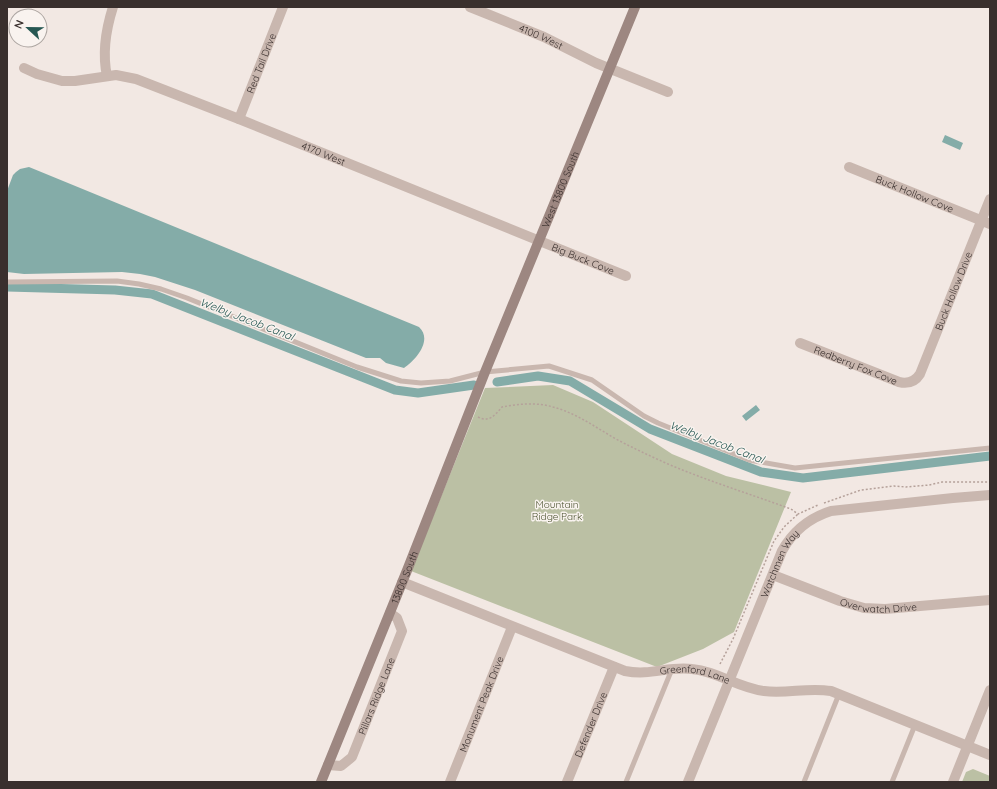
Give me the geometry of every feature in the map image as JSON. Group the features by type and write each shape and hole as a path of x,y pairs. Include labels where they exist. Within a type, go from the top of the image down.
{"street":[{"path":"107,76 104,65 105,47 113,7"},
{"name":"Red Tail Drive","path":"239,119 283,7"},
{"name":"4100 West","path":"470,7 544,36 579,55 668,92"},
{"name":"West 13800 South","path":"485,372 635,7"},
{"name":"4170 West","path":"24,68 37,74 62,81 75,81 116,75 136,79 239,119 539,241"},
{"name":"Buck Hollow Cove","path":"849,167 986,222"},
{"name":"Buck Hollow Drive","path":"912,382 920,374 986,222 990,198"},
{"name":"Big Buck Cove","path":"539,241 626,276"},
{"name":"Redberry Fox Cove","path":"800,343 899,382 912,382"},
{"name":"13800 South","path":"321,782 390,613 485,372"},
{"name":"Watchmen Way","path":"688,782 782,551 791,537 803,525 823,513 831,511 990,495"},
{"name":"Overwatch Drive","path":"772,575 840,601 864,608 885,609 990,600"},
{"name":"Greenford Lane","path":"402,582 625,671 639,673 687,668 702,670 742,686 764,691 787,692 815,689 839,694 990,756"},
{"name":"Pillars Ridge Lane","path":"328,765 342,766 352,757 402,631 397,618 390,613"},
{"name":"Monument Peak Drive","path":"450,782 512,627"},
{"name":"Defender Drive","path":"567,782 614,667"},
{"path":"953,782 990,690"}],"lane":[{"path":"7,282 117,281 161,289 187,298 357,367 401,381 420,383 450,381 485,372 549,366 566,370 592,380 644,416 658,423 749,460 794,468 990,448"},
{"path":"626,782 672,669"},
{"path":"804,782 839,694"},
{"path":"892,782 915,725"}],"path":[{"path":"478,417 483,420 489,420 502,407 513,405 532,404 552,406 575,415 615,438 672,466 791,509 798,514"},
{"path":"720,664 733,639 774,541 784,527 798,514 833,499 861,490 894,486 906,487 928,485 942,482 990,482"}],"green space":[{"name":"Mountain Ridge Park","path":"553,385 593,402 672,454 726,476 791,492 734,632 703,649 657,667 411,571 485,388"},
{"path":"973,769 990,776 990,782 962,782 966,772"}],"water":[{"path":"945,135 963,143 960,150 942,142"},
{"path":"29,167 419,327 423,332 424,344 418,355 404,368 386,363 380,358 366,358 195,290 155,277 122,272 24,274 7,272 7,191 13,175 20,169"},
{"path":"756,405 760,410 746,421 742,416"}],"waterway":[{"name":"Welby Jacob Canal","path":"7,287 115,290 152,294 395,390 418,393 474,385"},
{"name":"Welby Jacob Canal","path":"497,382 538,376 570,381 650,429 761,472 803,478 990,456"}]}
